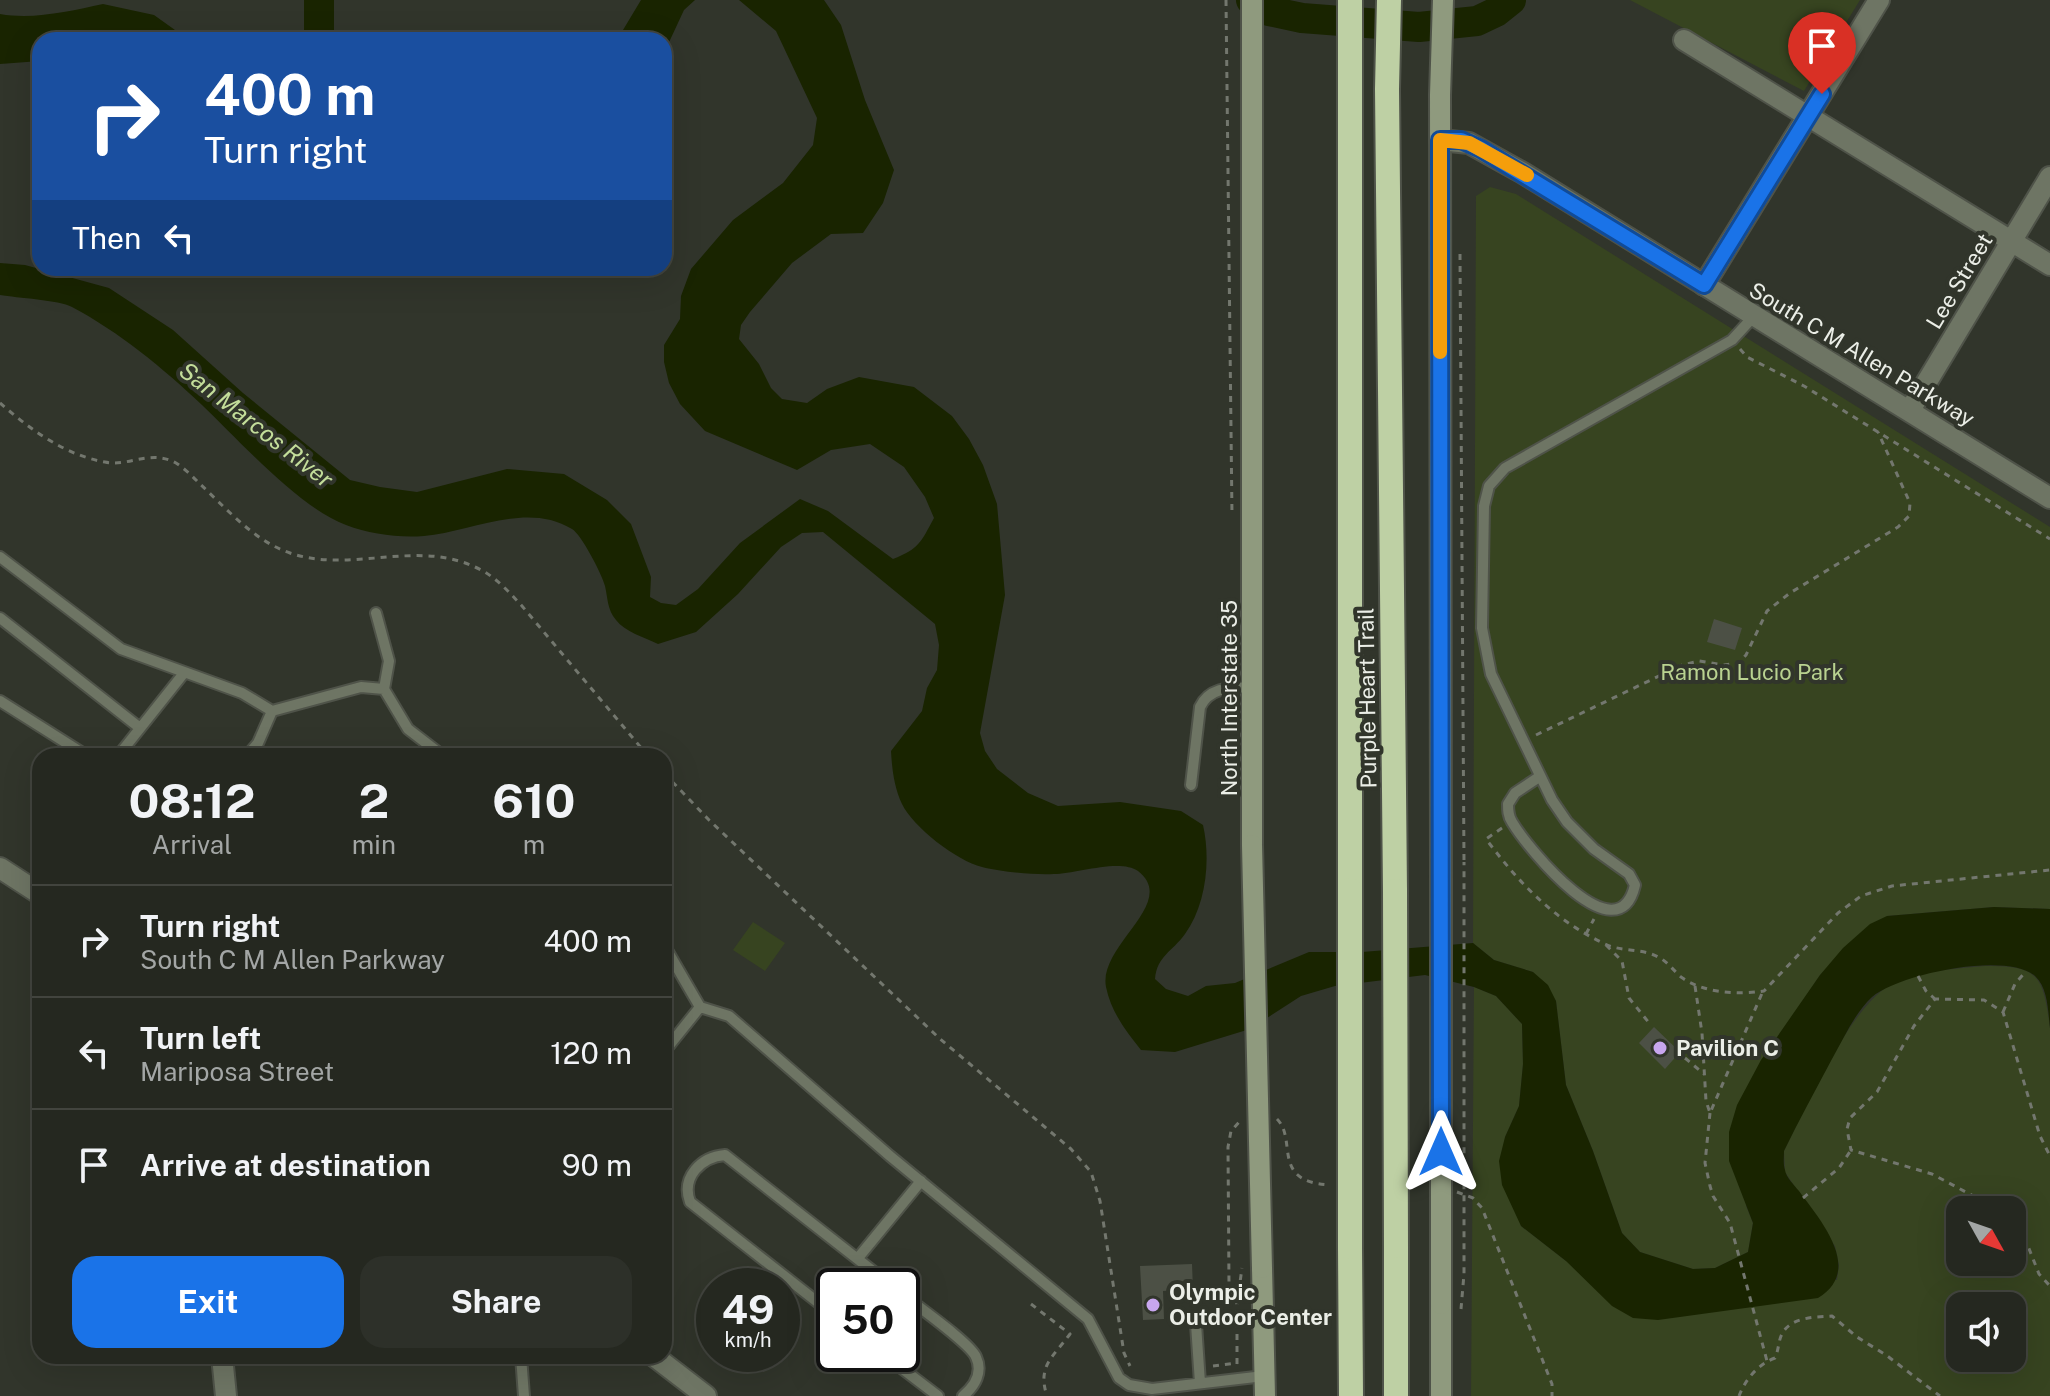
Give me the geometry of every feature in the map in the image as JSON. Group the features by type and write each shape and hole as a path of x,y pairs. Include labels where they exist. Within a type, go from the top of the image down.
{"highway":[{"name":"Purple Heart Trail","path":"1350,0 1351,1396"},
{"name":"Purple Heart Trail","path":"1389,0 1387,89 1395,891 1396,1396"}],"main road":[{"name":"North Interstate 35","path":"1252,0 1252,1265 1265,1386"},
{"path":"1441,1396 1440,95 1443,0"}],"street":[{"path":"1704,285 1879,0"},
{"path":"1684,40 2050,265"},
{"name":"South C M Allen Parkway","path":"1440,140 1461,140 1481,149 2050,498"},
{"name":"Lee Street","path":"1910,410 2050,177"},
{"path":"0,868 32,889"},
{"path":"223,1364 226,1396"},
{"path":"664,1364 706,1396"}],"lane":[{"path":"1539,777 1515,793 1508,804 1512,822 1544,865 1573,891 1599,909 1609,911 1623,907 1632,897 1635,885 1629,874 1594,849 1567,822 1539,777 1491,674 1482,628 1484,506 1489,486 1505,468 1732,340 1754,316"},
{"path":"0,557 121,649 242,693 272,711 361,687 384,689"},
{"path":"376,613 389,661 384,689 408,729 433,748"},
{"path":"0,618 140,728"},
{"path":"124,748 184,673"},
{"path":"1191,785 1200,707 1205,697 1214,691 1253,687"},
{"path":"0,701 74,748"},
{"path":"254,748 272,711"},
{"path":"672,959 700,1007 729,1016 1088,1319 1119,1378 1140,1389 1173,1391 1200,1383 1236,1379 1265,1386"},
{"path":"672,1042 700,1007"},
{"path":"816,1301 690,1202 687,1193 694,1171 711,1156 725,1155 870,1268"},
{"path":"858,1258 921,1181"},
{"path":"920,1309 975,1354 979,1371 963,1396"},
{"path":"1196,1324 1200,1383"},
{"path":"522,1364 524,1396"},
{"path":"907,1372 938,1396"}],"path":[{"path":"1226,0 1232,515"},
{"path":"1460,246 1464,862 1464,1258 1461,1309"},
{"path":"1732,340 1747,357 1804,386 2050,539"},
{"path":"0,403 30,429 63,448 107,463 161,456 179,464 257,536 289,553 333,562 412,554 443,556 476,567 499,582 522,606 641,748"},
{"path":"1522,741 1682,665 1699,661 1724,665 1739,663 1767,611 1790,593 1898,527 1909,516 1910,503 1878,432"},
{"path":"672,781 939,1038 1071,1149 1091,1172 1100,1201 1124,1353 1131,1368"},
{"path":"1512,822 1486,839 1537,900 1562,920 1606,945 1622,961 1629,998 1650,1024"},
{"path":"1767,1361 1730,1223 1713,1196 1705,1163 1710,1113 1764,991 1838,913 1861,896 1892,886 2050,870"},
{"path":"1586,934 1599,909"},
{"path":"1606,945 1662,958 1695,986 1747,993 1764,991"},
{"path":"2026,971 2015,984 2003,1012 2040,1136 2050,1156"},
{"path":"1918,976 1926,991 1935,999 1984,1000 2003,1012"},
{"path":"1695,986 1702,1033 1706,1101 1710,1113"},
{"path":"1803,1198 1839,1168 1851,1150 1847,1129 1850,1118 1877,1092 1914,1026 1935,999"},
{"path":"1685,1058 1704,1074"},
{"path":"1851,1150 1932,1174 1970,1196"},
{"path":"2026,1241 2039,1274 2050,1286"},
{"path":"1236,1379 1237,1304 1252,1265"},
{"path":"1031,1304 1070,1334 1045,1366 1041,1379 1047,1396"},
{"path":"1739,1396 1743,1386 1767,1361 1775,1358 1783,1331 1810,1317 1832,1316 1940,1396"},
{"path":"1199,1367 1237,1363"}],"green space":[{"path":"1630,0 1860,0 1804,91"},
{"name":"Ramon Lucio Park","path":"1490,187 1516,194 2050,527 2050,909 1994,907 1887,916 1820,975 1792,1018 1746,1206 1753,1223 1748,1252 1715,1268 1693,1269 1640,1252 1622,1233 1566,1085 1556,1001 1533,972 1494,960 1473,943 1476,196"},
{"path":"753,922 785,943 765,971 733,950"},
{"path":"1985,966 2017,968 2036,978 2045,997 2050,1028 2050,1396 1471,1396 1474,987 1496,996 1522,1024 1523,1064 1519,1106 1505,1137 1521,1226 1566,1261 1837,1280 1839,1265 1835,1246 1785,1172 1784,1151 1831,1058 1862,1012 1878,994 1894,983 1939,971"}],"water":[{"path":"641,0 695,0 684,10 672,36 672,32 622,32"},
{"name":"San Marcos River","path":"739,0 824,0 841,25 865,100 894,170 883,203 863,233 831,234 792,263 750,312 741,325 739,339 759,364 771,388 782,399 807,403 827,389 859,377 914,387 952,416 969,439 983,465 997,504 1005,595 980,733 985,751 997,769 1028,793 1058,806 1120,802 1181,811 1203,825 1207,853 1202,896 1185,934 1156,971 1155,979 1166,989 1188,996 1206,986 1235,983 1309,952 1362,952 1473,943 1494,960 1533,972 1548,985 1556,1001 1566,1085 1622,1233 1640,1252 1693,1269 1715,1268 1748,1252 1753,1223 1729,1161 1729,1132 1737,1105 1761,1060 1820,975 1843,948 1870,924 1887,916 1994,907 2050,909 2050,1028 2047,1000 2039,981 2021,969 2001,966 1953,968 1904,980 1872,997 1850,1026 1784,1151 1787,1175 1827,1231 1838,1260 1838,1274 1831,1287 1818,1298 1658,1320 1633,1318 1612,1306 1566,1261 1521,1226 1502,1185 1499,1161 1505,1137 1519,1106 1523,1064 1522,1024 1496,996 1474,987 1425,975 1335,986 1301,996 1250,1029 1175,1052 1141,1050 1115,1013 1106,987 1107,971 1113,956 1144,911 1149,897 1148,883 1138,871 1120,866 1046,874 982,867 960,858 916,823 899,798 891,751 922,711 927,688 937,670 939,645 935,624 823,532 802,533 781,547 738,594 696,632 658,644 630,631 613,616 600,573 586,546 572,529 555,521 536,518 498,520 424,536 394,536 346,525 289,489 172,378 107,328 66,305 0,295 0,263 32,267 32,276 65,276 109,288 173,330 243,393 350,480 417,492 507,469 564,474 607,500 631,524 651,577 650,597 661,603 676,605 698,589 740,543 800,499 828,511 893,559 918,544 934,518 925,497 904,467 870,444 831,450 797,470 705,431 680,404 669,383 664,362 664,345 680,319 681,296 691,269 733,220 783,183 813,145 817,118 776,31"},
{"path":"103,4 154,15 178,32 32,32 32,62 0,64 0,14 65,12"}],"building":[{"path":"1714,619 1742,628 1735,650 1707,642"},
{"name":"Pavilion C","path":"1654,1027 1680,1052 1665,1069 1639,1043"},
{"name":"Olympic Outdoor Center","path":"1192,1264 1193,1289 1163,1291 1164,1319 1143,1320 1140,1266"}],"waterway":[{"path":"319,0 319,32"},
{"path":"1251,0 1269,11 1302,18 1419,27 1477,21 1511,0"}],"slow traffic":[{"path":"1440,352 1440,140 1469,143 1527,175"}],"place":[{"name":"Pavilion C","path":"1660,1048"},
{"name":"Olympic Outdoor Center","path":"1153,1305"}],"route":[{"path":"1441,1152 1440,140 1461,140 1481,149 1704,285 1822,94"}]}
